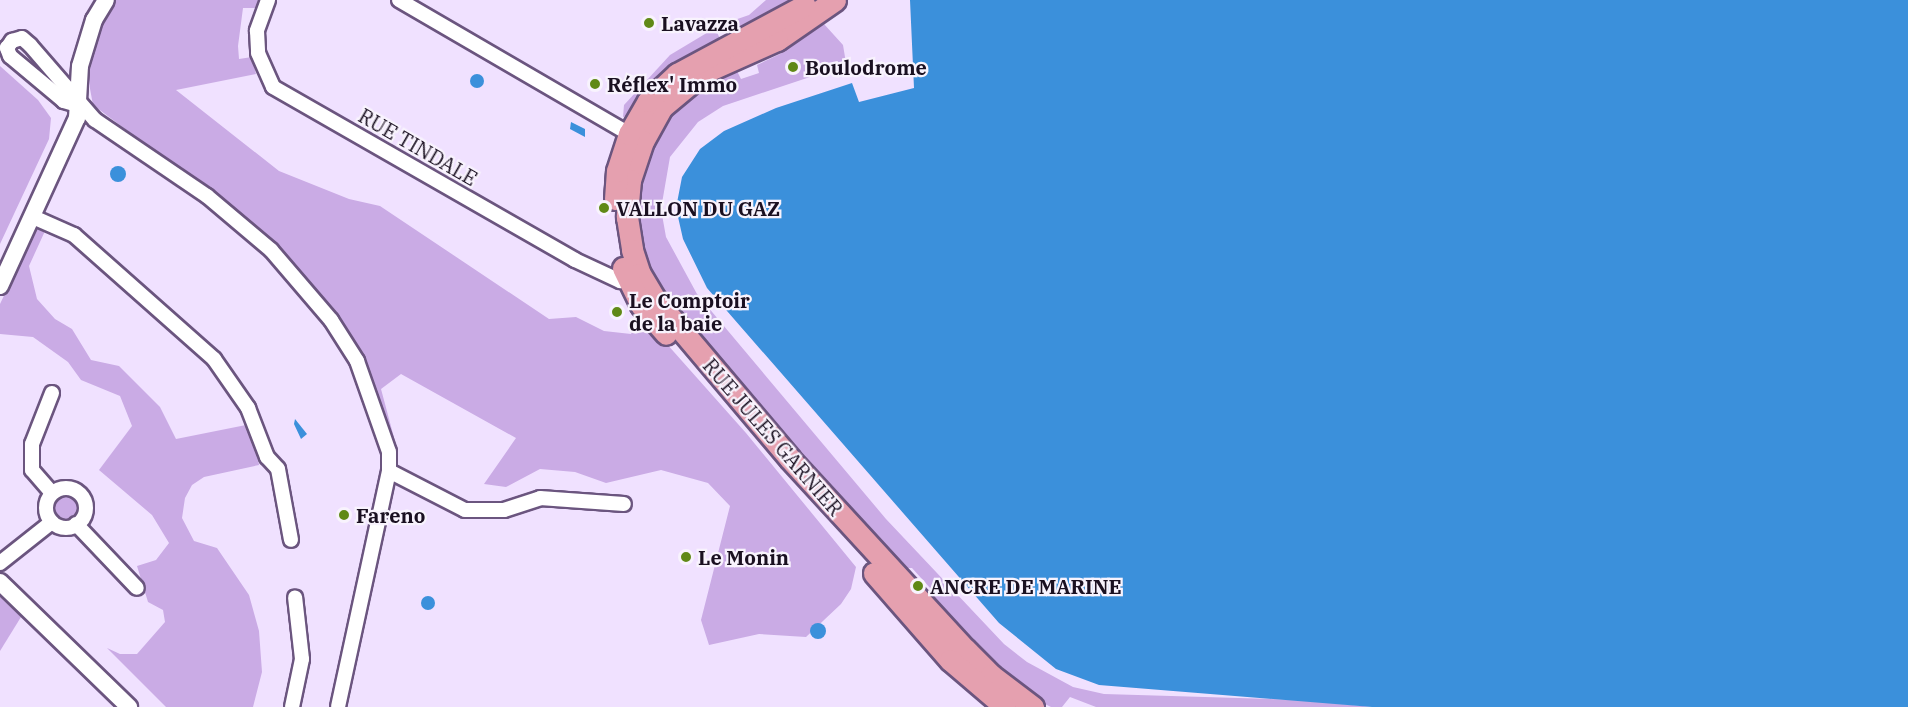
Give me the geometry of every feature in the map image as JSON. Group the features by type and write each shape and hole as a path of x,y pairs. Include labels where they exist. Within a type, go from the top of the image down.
{"main road":[{"name":"RUE JULES GARNIER","path":"835,0 815,3 677,74 648,101 629,134 617,171 614,213 627,280 641,305 916,623 965,674 978,672 1006,698 1033,707"},
{"name":"RUE JULES GARNIER","path":"815,3 773,42 704,74 662,107 644,141 630,180 630,234 640,274 669,315 790,459 1006,698"}],"street":[{"path":"0,286 81,106 80,66 94,20 106,0"},
{"name":"RUE TINDALE","path":"268,0 257,31 258,53 273,87 575,260 620,281 627,280"},
{"path":"399,0 629,134 633,140 624,171 630,180"},
{"path":"81,106 64,101 10,56 8,48 12,41 22,38 81,106 207,196 271,250 301,282 357,361 389,452 389,471 338,707"},
{"path":"629,134 634,135 648,114 662,107"},
{"path":"33,217 74,235 214,359 248,408 267,457 278,469 291,540"},
{"path":"630,234 624,249 632,274 627,280 636,282 658,312 669,315"},
{"path":"52,393 32,444 32,470 52,493"},
{"path":"389,471 465,510 504,510 540,498 624,504"},
{"path":"70,489 81,496 85,508 76,524 64,528 52,522 46,505 52,493 70,489"},
{"path":"0,563 52,522"},
{"path":"76,524 137,588"},
{"path":"0,582 129,707"},
{"path":"292,707 302,659 296,597"}],"shaded area":[{"path":"113,0 258,0 256,8 243,8 238,46 239,59 252,57 256,74 176,90 279,171 349,199 380,206 549,319 576,317 604,331 631,334 638,320 650,325 746,433 856,567 851,589 841,604 806,637 759,634 709,645 701,620 730,506 708,483 661,470 606,483 575,472 540,469 506,487 484,484 516,438 401,374 381,389 396,445 365,362 304,276 250,222 93,105 88,78 98,30"},
{"path":"766,0 795,0 730,37 723,24 749,15"},
{"path":"824,24 843,45 847,69 834,69 723,106 698,122 670,157 661,209 666,237 697,294 886,519 1004,644 1027,662 1073,687 1104,694 1303,700 1372,707 1096,707 1070,697 1062,707 1051,707 1033,698 998,670 933,601 931,589 912,568 901,568 751,401 664,296 642,250 636,216 642,168 661,124 701,85 735,67 741,79 759,73 757,65 780,54 798,36"},
{"path":"715,28 721,41 632,114 623,117 624,105 670,55"},
{"path":"0,66 38,100 51,118 49,139 0,244"},
{"path":"37,227 52,230 45,231 29,266 37,299 55,319 72,329 91,360 119,366 160,407 176,439 246,425 255,440 259,465 204,477 192,485 185,498 182,518 194,541 217,548 249,595 259,631 262,672 253,707 166,707 107,648 120,654 137,654 165,622 163,610 148,602 137,566 156,560 169,543 152,515 99,470 132,426 120,396 81,380 68,362 33,337 0,334 0,304"},
{"path":"65,495 75,499 79,509 75,519 65,523 55,519 51,509 55,499"},
{"path":"0,597 21,617 0,651"}],"water":[{"path":"910,0 1908,0 1908,707 1372,707 1099,685 1056,669 999,623 707,288 683,239 676,208 682,177 700,149 724,131 776,108 852,83 859,102 914,88"},
{"path":"474,74 480,74 484,81 480,88 474,88 470,84 470,78"},
{"path":"571,122 585,129 585,137 570,129"},
{"path":"115,166 121,166 126,174 124,180 115,182 110,177 110,171"},
{"path":"295,419 307,434 301,439 294,424"},
{"path":"425,596 431,596 435,603 431,610 425,610 421,606 421,600"},
{"path":"818,623 824,625 826,631 824,637 818,639 812,637 810,631 812,625"}],"place":[{"name":"Lavazza","path":"649,23"},
{"name":"Boulodrome","path":"793,67"},
{"name":"Réflex' Immo","path":"595,84"},
{"name":"VALLON DU GAZ","path":"604,208"},
{"name":"Le Comptoir de la baie","path":"617,312"},
{"name":"Fareno","path":"344,515"},
{"name":"Le Monin","path":"686,557"},
{"name":"ANCRE DE MARINE","path":"918,586"}]}
